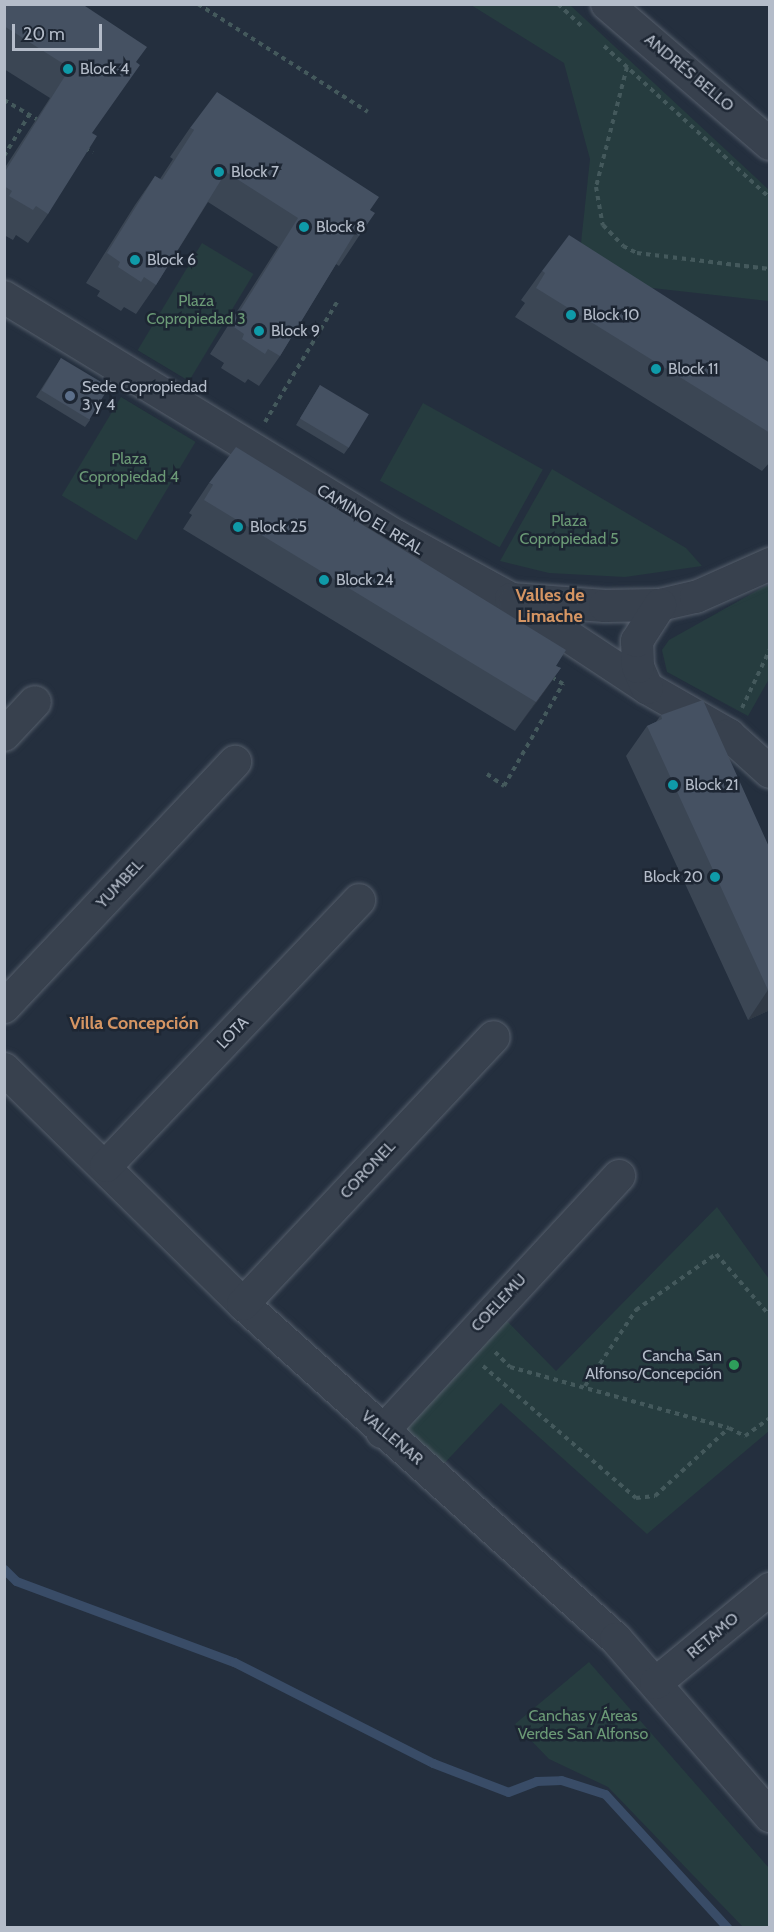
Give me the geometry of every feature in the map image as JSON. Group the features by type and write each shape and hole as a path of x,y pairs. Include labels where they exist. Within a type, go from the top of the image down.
{"street":[{"name":"ANDRÉS BELLO","path":"607,4 766,135"},
{"name":"CAMINO EL REAL","path":"4,297 396,536 511,598 605,606 660,605 696,597 770,564"},
{"path":"511,598 647,688 729,735 770,772"},
{"path":"647,688 638,667 637,641 660,605"},
{"path":"4,735 35,702"},
{"name":"YUMBEL","path":"4,1007 235,762"},
{"name":"LOTA","path":"106,1166 360,900"},
{"name":"CORONEL","path":"243,1304 494,1037"},
{"name":"VALLENAR","path":"4,1069 106,1166 243,1304 382,1432 454,1491 573,1600 656,1683 770,1816"},
{"name":"COELEMU","path":"382,1432 492,1310 619,1176"},
{"name":"RETAMO","path":"656,1683 770,1589"}],"path":[{"path":"198,4 368,112"},
{"path":"558,4 593,36"},
{"path":"602,43 770,198"},
{"path":"627,67 596,187 603,225 623,246 637,253 770,269"},
{"path":"4,100 47,126"},
{"path":"4,156 29,115"},
{"path":"75,142 93,153"},
{"path":"262,426 337,302"},
{"path":"729,735 770,649"},
{"path":"487,774 504,786 564,684 544,672"},
{"path":"585,1386 636,1310 716,1254 770,1316"},
{"path":"492,1310 510,1332 493,1350 510,1366 729,1428 745,1436 770,1418"},
{"path":"481,1363 636,1498 655,1496 729,1428"}],"green space":[{"path":"471,5 570,5 769,190 769,301 634,286 581,243 590,159 564,63"},
{"name":"Plaza Copropiedad 3","path":"202,243 253,274 189,381 138,350"},
{"name":"Plaza Copropiedad 4","path":"121,397 196,442 136,540 62,496"},
{"path":"423,403 543,469 500,547 380,481"},
{"name":"Plaza Copropiedad 5","path":"552,469 686,548 702,566 625,577 549,573 500,561"},
{"path":"769,584 769,679 748,716 667,672 662,650 669,640"},
{"path":"717,1207 769,1279 769,1431 647,1534 501,1403 437,1471 394,1431 505,1319 556,1371"},
{"name":"Canchas y Áreas Verdes San Alfonso","path":"589,1662 769,1868 769,1927 743,1927 608,1787 549,1759 515,1724"}],"building":[{"path":"4,4 82,4 147,47 136,62 140,65 92,133 97,136 48,214 36,206 33,210 9,196 12,191 4,186 4,173 70,68 4,26"},
{"path":"217,92 379,197 370,210 375,213 359,236 355,233 280,356 268,349 265,354 242,339 244,334 231,325 298,218 226,172 156,285 144,277 141,282 118,267 120,262 107,253 155,176 162,180 194,130 190,128"},
{"path":"569,235 770,363 770,433 536,288 545,273 542,271"},
{"name":"Sede Copropiedad 3 y 4","path":"61,358 109,387 89,419 41,391"},
{"path":"320,385 369,414 349,448 300,418"},
{"path":"236,447 566,650 556,666 561,668 536,702 204,500 213,485 209,483"},
{"path":"703,700 770,849 770,990 768,990 647,726 662,719 661,715"}],"waterway":[{"path":"4,1569 16,1581 234,1662 433,1763 508,1792 536,1781 561,1780 605,1794 728,1928"}],"place":[{"name":"Block 4","path":"68,69"},
{"name":"Block 7","path":"219,172"},
{"name":"Block 8","path":"304,227"},
{"name":"Block 6","path":"135,260"},
{"name":"Block 10","path":"571,315"},
{"name":"Block 9","path":"259,331"},
{"name":"Block 11","path":"656,369"},
{"name":"Sede Copropiedad 3 y 4","path":"70,396"},
{"name":"Block 25","path":"238,527"},
{"name":"Block 24","path":"324,580"},
{"name":"Block 21","path":"673,785"},
{"name":"Block 20","path":"715,877"},
{"name":"Cancha San Alfonso/Concepción","path":"734,1365"}],"district":[{"name":"Valles de Limache","path":"550,606"},
{"name":"Villa Concepción","path":"134,1023"}]}
